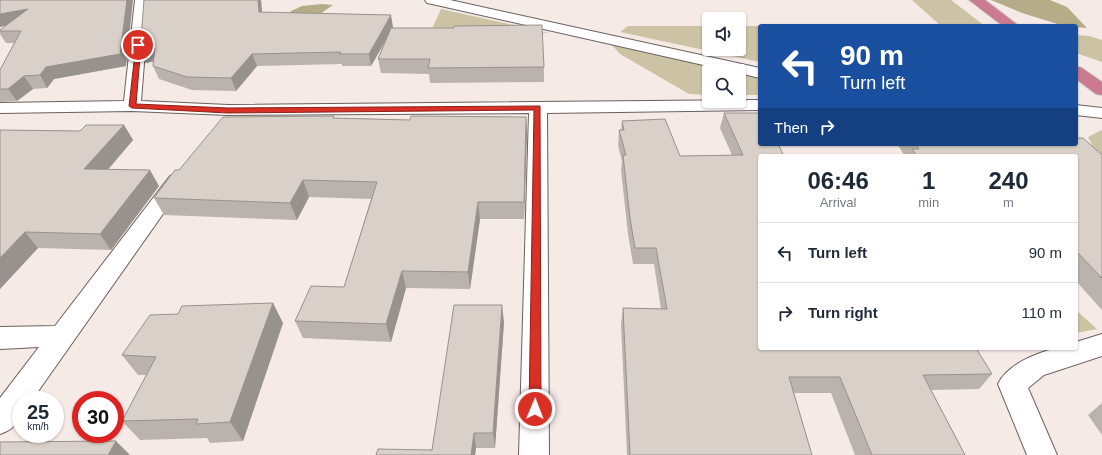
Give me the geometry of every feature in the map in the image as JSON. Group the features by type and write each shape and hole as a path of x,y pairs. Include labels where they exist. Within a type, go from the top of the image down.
{"highway":[{"path":"976,0 1009,24"},
{"path":"1078,72 1102,90"}],"street":[{"path":"132,106 142,0"},
{"path":"432,0 758,73"},
{"path":"0,108 132,106 228,110 758,105"},
{"path":"534,455 538,108"},
{"path":"214,130 228,110"},
{"path":"1078,110 1102,113"},
{"path":"0,421 190,162"},
{"path":"0,338 62,336"},
{"path":"1042,455 1012,384 1035,367 1102,345"}],"shaded area":[{"path":"912,0 951,0 982,24 939,24"},
{"path":"991,0 1050,0 1067,7 1087,28 1078,27 1078,24 1058,24 1022,13"},
{"path":"322,4 333,5 320,14 291,18 291,11 302,6"},
{"path":"441,9 549,33 431,31"},
{"path":"628,26 702,26 702,50 620,32"},
{"path":"746,26 758,26 758,62 732,56 746,56"},
{"path":"1078,35 1089,36 1102,40 1102,62 1078,54"},
{"path":"612,45 709,64 702,64 702,95 689,94 620,54"},
{"path":"746,71 758,74 758,95 746,95"},
{"path":"1102,130 1102,157 1096,153 1088,137"},
{"path":"1078,312 1097,329 1078,333"}],"building":[{"path":"0,0 127,0 120,54 46,67 40,75 24,76 8,89 0,89 0,70 21,31 0,30 28,9 0,14"},
{"path":"144,0 258,0 259,12 391,15 369,54 339,54 341,52 252,54 231,78 187,77 153,66 155,48 140,51"},
{"path":"542,25 544,67 428,68 430,59 378,59 391,28 454,28 454,26"},
{"path":"724,113 758,113 758,146 779,146 783,154 758,154 758,350 977,350 992,374 923,375 965,455 872,455 840,377 789,377 812,455 630,455 623,308 667,309 656,248 635,248 623,155 626,155 619,130 624,130 622,121 665,119 680,156 743,155"},
{"path":"334,116 333,118 410,120 411,116 526,117 524,202 478,202 468,272 402,271 386,324 295,321 311,286 344,287 377,182 303,180 290,203 154,198 175,170 179,170 223,117"},
{"path":"86,125 124,125 84,169 150,170 100,234 25,232 0,258 0,130 80,131"},
{"path":"1078,138 1083,138 1102,155 1102,278 1078,253 1078,154 916,154 912,149 919,149 917,146 1078,146"},
{"path":"273,303 230,422 196,424 198,419 124,421 124,417 156,357 122,355 150,315 178,314 182,306"},
{"path":"454,305 502,305 493,433 474,433 471,455 376,455 378,449 432,450"},
{"path":"64,441 72,441 72,443 115,443 108,455 0,455 0,442 64,443"}],"route":[{"path":"138,45 132,106 228,110 538,108 535,409"}]}
